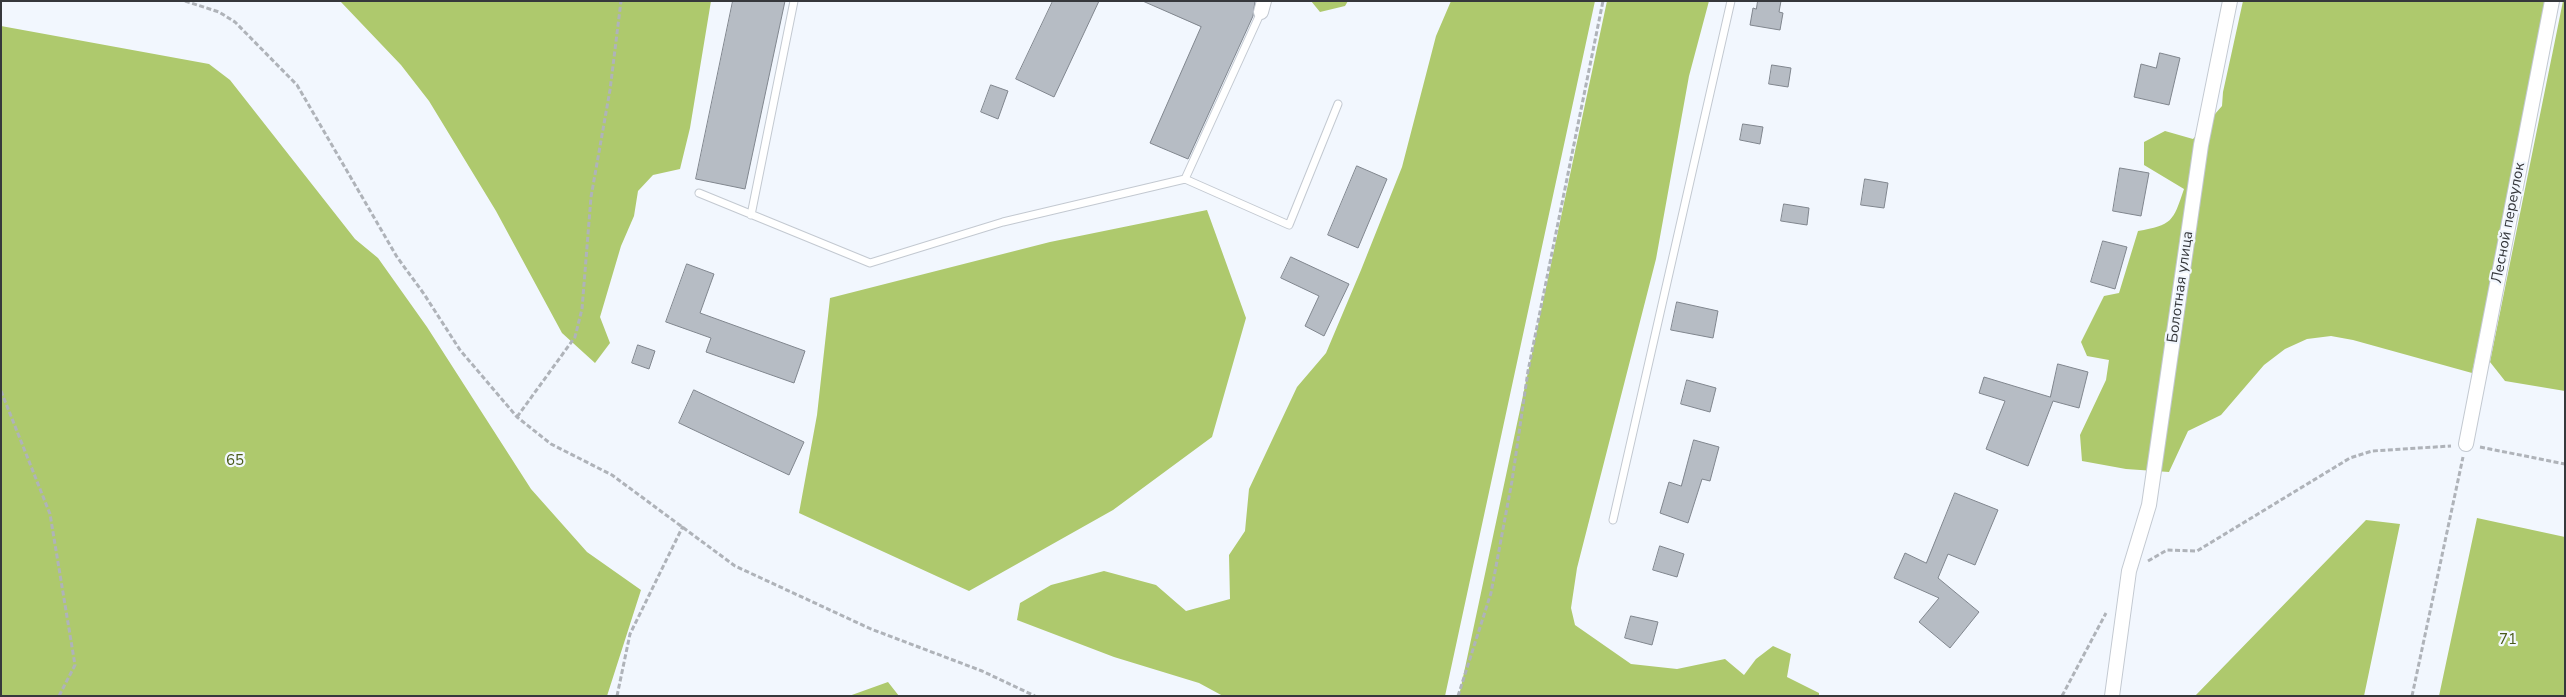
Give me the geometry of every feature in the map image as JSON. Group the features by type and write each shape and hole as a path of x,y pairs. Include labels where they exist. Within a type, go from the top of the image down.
{"street":[{"name":"Болотная улица","path":"2112,696 2128,571 2149,505 2201,145 2230,1"},
{"name":"Лесной переулок","path":"2466,444 2552,1"}],"lane":[{"path":"751,215 794,1"},
{"path":"1613,520 1731,1"},
{"path":"1186,179 1263,6"},
{"path":"700,193 870,263 1003,222 1186,179 1289,225 1338,104"}],"path":[{"path":"185,1 219,12 235,22 297,85 397,257 424,294 460,350 517,417 551,444 612,475 735,566 871,629 982,671 1036,696"},
{"path":"517,417 575,338 582,309 590,198 610,90 621,1"},
{"path":"1458,696 1491,593 1512,481 1528,371 1603,1"},
{"path":"1,391 50,514 75,665 59,696"},
{"path":"2128,571 2167,550 2197,551 2350,458 2372,451 2466,444 2565,464"},
{"path":"2412,696 2466,444"},
{"path":"617,696 630,634 683,526"},
{"path":"2062,696 2110,606"}],"green space":[{"path":"340,1 711,1 690,128 680,169 653,175 638,191 634,216 621,246 600,317 610,343 595,363 562,333 496,211 429,101 401,65"},
{"path":"1311,1 1348,1 1345,6 1320,12"},
{"path":"1451,1 1595,1 1445,696 1223,696 1199,683 1114,657 1017,620 1020,603 1051,585 1104,571 1156,585 1186,611 1230,599 1229,555 1245,531 1249,489 1297,387 1326,353 1361,270 1402,167 1436,36"},
{"path":"1607,1 1709,1 1689,76 1656,259 1577,568 1571,608 1575,625 1631,664 1677,669 1725,659 1744,675 1756,659 1773,646 1791,654 1787,677 1819,693 1819,696 1459,696"},
{"path":"2243,1 2547,1 2472,373 2353,340 2331,336 2307,339 2285,349 2264,365 2221,415 2188,431 2169,472 2126,469 2082,461 2080,435 2106,380 2109,360 2087,356 2081,342 2104,296 2119,293 2138,231 2158,227 2170,220 2177,209 2184,189 2144,165 2144,142 2165,131 2193,139 2222,106 2223,92"},
{"path":"2563,1 2565,1 2565,391 2505,381 2490,362"},
{"name":"65","path":"1,26 209,64 230,80 355,239 378,258 427,327 531,489 587,552 641,590 607,696 1,696"},
{"path":"1207,210 1246,318 1212,437 1113,510 969,591 799,513 817,415 830,298 1050,242"},
{"name":"71","path":"2477,518 2565,537 2565,696 2439,696"},
{"path":"2366,520 2400,524 2364,696 2195,696"},
{"path":"888,682 899,696 849,696"}],"building":[{"path":"733,1 785,1 745,189 696,179"},
{"path":"1053,1 1099,1 1054,97 1016,79"},
{"path":"1143,1 1255,1 1253,16 1188,159 1150,143 1201,27"},
{"path":"1758,1 1781,1 1779,12 1783,13 1780,30 1750,25 1753,8 1756,9"},
{"path":"2160,53 2180,58 2169,105 2134,97 2141,64 2156,68"},
{"path":"1772,65 1791,68 1788,87 1769,84"},
{"path":"991,85 1008,91 998,119 981,112"},
{"path":"1743,124 1763,127 1760,144 1740,140"},
{"path":"1357,166 1387,179 1358,248 1328,235"},
{"path":"2120,168 2149,173 2141,216 2113,211"},
{"path":"1865,179 1888,183 1884,208 1861,205"},
{"path":"1784,204 1809,208 1807,225 1781,221"},
{"path":"2103,241 2127,247 2115,289 2091,282"},
{"path":"1291,257 1349,284 1324,336 1305,326 1319,296 1281,278"},
{"path":"687,264 714,274 700,313 805,351 794,383 706,352 711,338 666,322"},
{"path":"1677,302 1718,311 1713,338 1671,330"},
{"path":"638,345 655,351 649,369 632,363"},
{"path":"2058,364 2088,372 2079,408 2053,401 2028,466 1986,449 2005,401 1979,393 1984,377 2050,397"},
{"path":"1687,380 1716,388 1710,412 1681,404"},
{"path":"694,390 804,442 789,475 679,423"},
{"path":"1694,440 1719,447 1710,481 1702,479 1688,523 1660,513 1669,482 1681,486"},
{"path":"1955,493 1998,510 1975,565 1948,554 1938,578 1979,612 1950,648 1919,622 1939,598 1894,578 1905,553 1926,563"},
{"path":"1660,546 1684,554 1677,577 1653,570"},
{"path":"1631,616 1658,622 1652,645 1625,638"}]}
